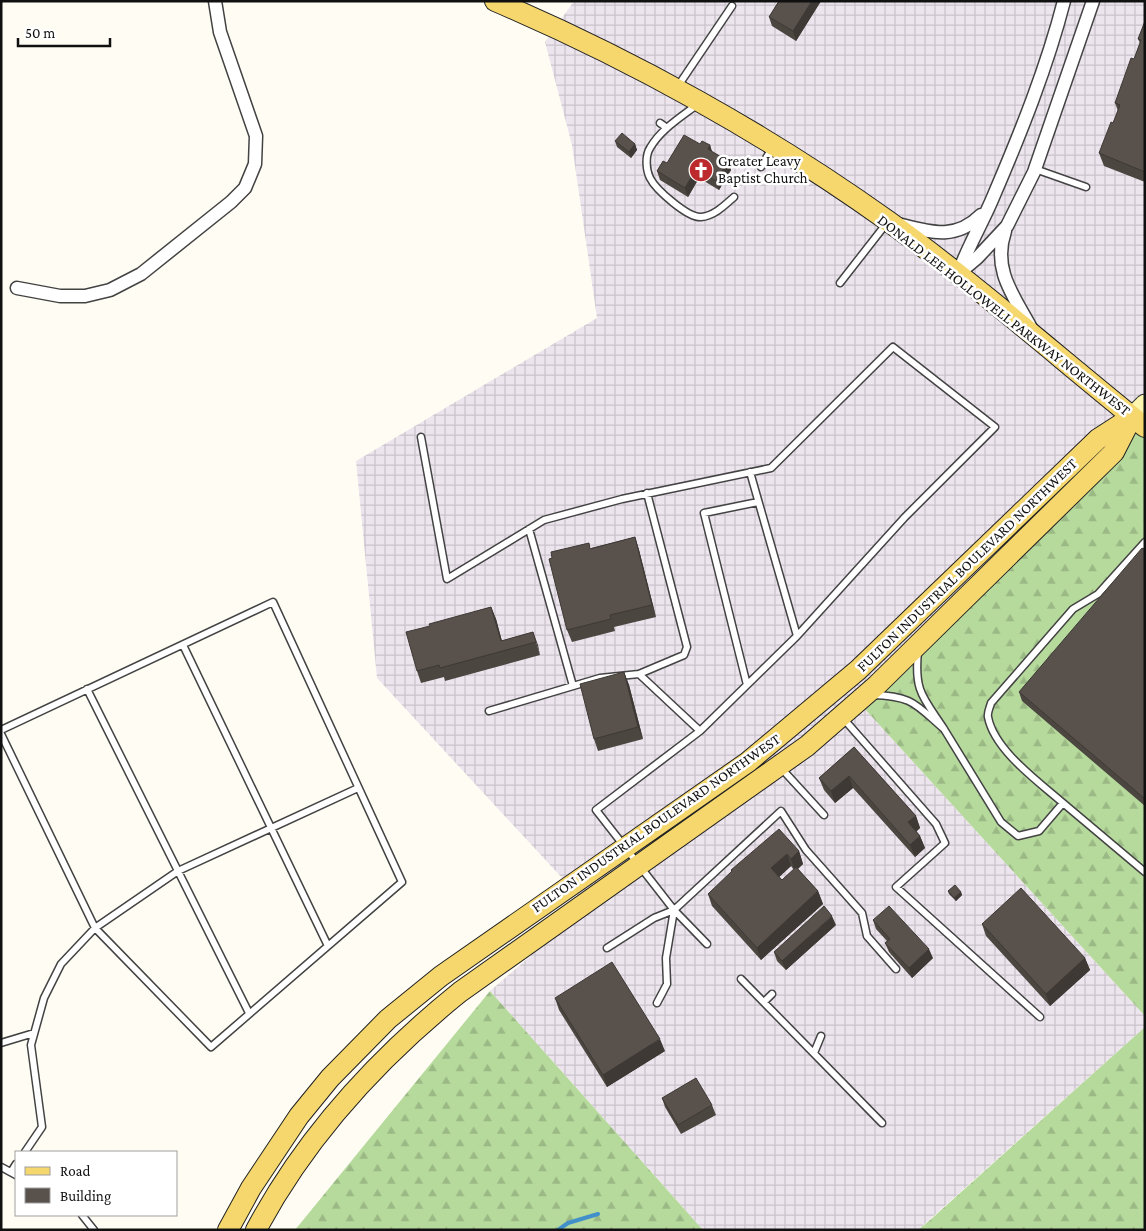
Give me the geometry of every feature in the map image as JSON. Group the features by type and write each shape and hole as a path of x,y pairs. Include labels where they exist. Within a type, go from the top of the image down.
{"main road":[{"name":"DONALD LEE HOLLOWELL PARKWAY NORTHWEST","path":"495,1 622,59 774,146 888,221 1141,416"},
{"name":"FULTON INDUSTRIAL BOULEVARD NORTHWEST","path":"256,1230 281,1186 329,1118 370,1072 408,1035 460,992 779,766 866,695 1114,452 1141,416"},
{"name":"FULTON INDUSTRIAL BOULEVARD NORTHWEST","path":"228,1230 258,1176 299,1116 330,1078 388,1019 441,976 748,762 858,670 1098,439 1141,416"}],"street":[{"path":"16,288 60,296 85,296 110,290 141,274 231,202 245,188 255,164 256,136 220,32 215,1"},
{"path":"958,274 967,249 988,208 1044,64 1064,1"},
{"path":"1035,336 1001,268 1000,251 1007,226 1036,169 1093,1"},
{"path":"888,221 934,233 944,233 967,226 988,208"},
{"path":"958,274 977,258 1007,226"}],"lane":[{"path":"676,89 732,6"},
{"path":"700,103 647,146 646,157 650,178 672,202 690,214 700,217 709,215 734,197"},
{"path":"660,124 667,128"},
{"path":"761,166 774,146"},
{"path":"1036,169 1086,187"},
{"path":"840,283 888,221"},
{"path":"421,437 447,579 544,520 647,493 771,468 893,347 996,427 905,517 797,636 700,731 596,810 674,910 707,944"},
{"path":"750,472 797,636"},
{"path":"489,711 600,678 639,674 684,655 688,647 647,493"},
{"path":"747,685 704,513 758,502"},
{"path":"529,529 573,686"},
{"path":"1145,542 1098,594 1073,610 991,703 987,715 993,732 1016,762 1145,872"},
{"path":"1,730 273,602 402,882 210,1047 95,928 1,734"},
{"path":"919,644 916,673 920,692 1001,822 1018,836 1039,831 1063,803"},
{"path":"183,645 328,946"},
{"path":"639,674 700,731"},
{"path":"87,689 249,1013"},
{"path":"866,695 893,696 910,700 944,729"},
{"path":"841,716 936,824 945,843 896,887 1040,1017"},
{"path":"779,766 824,815"},
{"path":"26,1151 42,1126 31,1045 44,998 61,964 95,928 178,871 358,788"},
{"path":"607,948 654,918 674,910 781,811 806,850 862,913 867,936 896,969"},
{"path":"657,1003 667,984 666,958 674,910"},
{"path":"741,979 882,1123"},
{"path":"764,1002 772,994"},
{"path":"1,1043 34,1033"},
{"path":"814,1053 821,1036"},
{"path":"1,1167 14,1173"},
{"path":"83,1216 94,1230"}],"shaded area":[{"path":"574,1 1145,1 1145,426 853,696 1145,1016 1145,1027 918,1230 703,1230 490,991 588,906 377,678 356,461 597,318 572,145 545,42"}],"green space":[{"path":"1145,426 1145,1016 853,696"},
{"path":"490,991 703,1230 295,1230"},
{"path":"1145,1027 1145,1230 918,1230 930,1220"}],"building":[{"path":"779,1 812,1 793,31 769,17"},
{"path":"1145,21 1145,172 1099,153 1120,105 1115,103 1131,58 1134,59 1141,40 1138,39"},
{"path":"622,133 635,144 629,152 615,141"},
{"name":"Greater Leavy Baptist Church","path":"684,135 700,144 702,141 710,145 708,149 728,161 716,181 696,169 685,188 657,171 663,161 667,163"},
{"path":"635,537 652,605 610,615 611,619 567,630 549,559 552,558 551,552 589,543 590,549"},
{"path":"1142,548 1145,550 1145,799 1019,692"},
{"path":"491,607 501,641 533,632 536,642 440,668 439,665 417,671 406,632"},
{"path":"624,672 638,727 594,739 580,684"},
{"path":"854,747 916,816 908,822 920,836 910,845 849,776 831,791 819,778"},
{"path":"779,829 799,851 791,859 787,854 771,868 782,880 796,867 818,891 757,948 708,894 731,870"},
{"path":"955,885 961,892 954,898 948,891"},
{"path":"1021,888 1085,958 1046,994 982,924"},
{"path":"824,906 832,916 782,961 774,952"},
{"path":"889,906 929,949 909,968 885,943 890,939 873,920"},
{"path":"612,962 660,1039 603,1075 555,998"},
{"path":"696,1078 712,1105 678,1125 662,1098"}],"waterway":[{"path":"558,1230 568,1223 598,1214"}],"place":[{"name":"Greater Leavy Baptist Church","path":"701,170"}]}
